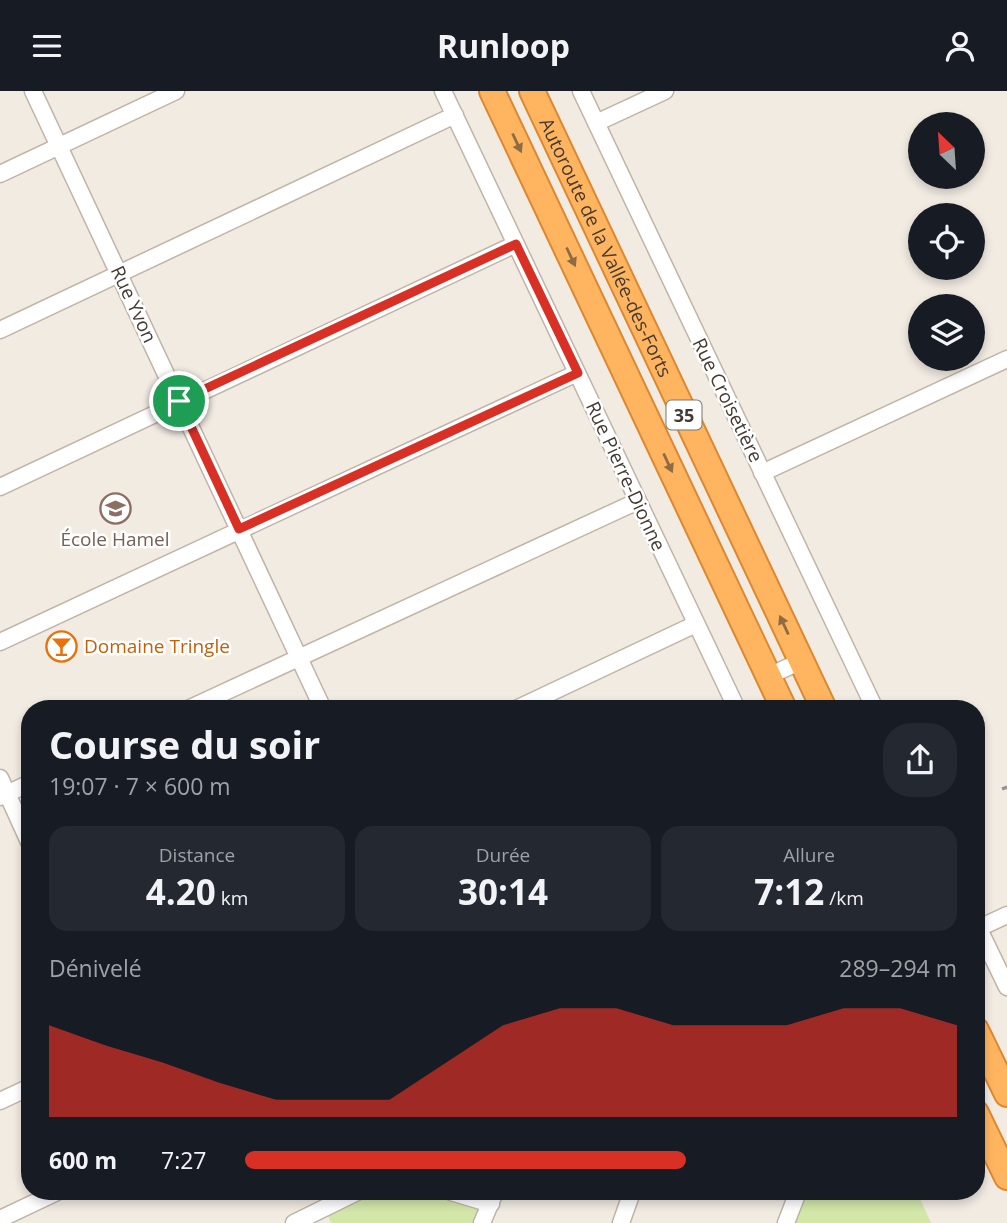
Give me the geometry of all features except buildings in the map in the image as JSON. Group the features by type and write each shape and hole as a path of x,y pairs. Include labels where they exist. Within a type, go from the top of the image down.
{"highway":[{"name":"Autoroute de la Vallée-des-Forts","path":"492,91 780,700"},
{"name":"Autoroute de la Vallée-des-Forts","path":"531,91 820,700"},
{"path":"985,1049 1007,1094"},
{"path":"985,1132 1007,1177"}],"street":[{"name":"Rue Yvon","path":"33,91 319,700"},
{"path":"0,174 176,91"},
{"name":"Rue Pierre-Dionne","path":"443,91 733,700"},
{"name":"Rue Croisetière","path":"581,91 871,700"},
{"path":"596,124 665,91"},
{"path":"0,330 455,115"},
{"path":"0,487 516,244"},
{"path":"762,473 1007,359"},
{"path":"0,642 578,373"},
{"path":"207,700 638,501"},
{"path":"535,700 696,624"},
{"path":"769,677 802,661"},
{"path":"0,778 4,796 21,827"},
{"path":"4,796 21,788"},
{"path":"985,923 1007,915"},
{"path":"985,941 1007,987"},
{"path":"1,1098 21,1090"},
{"path":"0,1219 40,1200"},
{"path":"294,1223 341,1200"},
{"path":"482,1223 492,1200"},
{"path":"621,1223 629,1200"},
{"path":"786,1223 795,1200"}],"green space":[{"path":"344,1200 478,1200 491,1204 483,1223 331,1223 325,1209"},
{"path":"800,1200 921,1200 931,1223 793,1223"}],"railway":[{"path":"1002,789 1007,787"}],"place":[{"name":"École Hamel","path":"115,508"},
{"name":"Domaine Tringle","path":"61,646"}],"route":[{"path":"516,244 578,373 239,529 179,401 516,244"}]}
